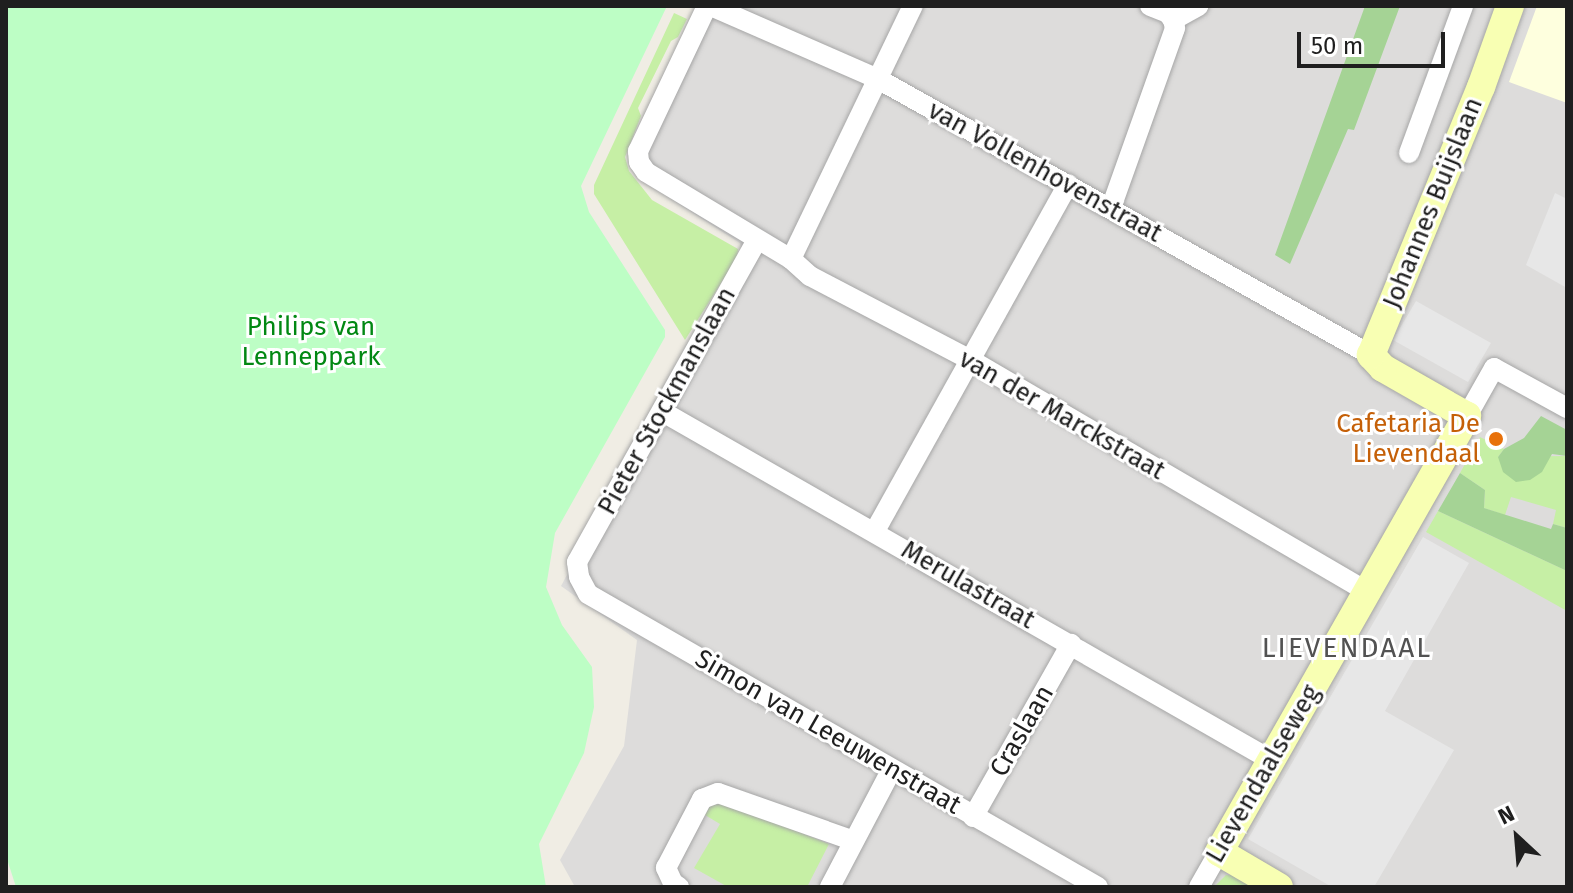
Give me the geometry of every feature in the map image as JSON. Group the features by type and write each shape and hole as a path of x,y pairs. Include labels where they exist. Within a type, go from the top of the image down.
{"street":[{"name":"van Vollenhovenstraat","path":"709,6 878,79 1371,355"},
{"name":"van der Marckstraat","path":"709,6 638,151 639,162 646,172 791,259 810,276 969,359 1367,592"},
{"path":"791,259 913,6"},
{"path":"1111,208 1175,28 1168,13 1150,6"},
{"path":"1173,20 1198,6"},
{"name":"Johannes Buijslaan","path":"1409,153 1463,6"},
{"name":"Johannes Buijslaan","path":"1371,355 1481,87 1510,6"},
{"path":"875,531 1068,184"},
{"name":"Pieter Stockmanslaan","path":"577,562 757,240"},
{"path":"1371,355 1383,368 1467,416"},
{"name":"Lievendaalseweg","path":"1199,887 1494,368 1567,408"},
{"name":"Merulastraat","path":"663,412 1271,760"},
{"name":"Simon van Leeuwenstraat","path":"577,562 579,577 588,594 1098,887"},
{"name":"Craslaan","path":"973,817 1071,644"},
{"path":"830,887 892,769"},
{"path":"679,887 673,883 666,868 702,799 718,793 854,841"},
{"path":"1219,852 1279,887"}],"shaded area":[{"path":"698,6 1567,6 1567,887 575,887 560,860 624,746 637,640 561,586 742,254 740,243 638,178"},
{"path":"1537,6 1567,6 1567,103 1509,82"},
{"path":"1555,193 1567,199 1567,288 1526,265"},
{"path":"1416,301 1491,343 1468,382 1393,340"},
{"path":"1423,537 1469,563 1385,711 1454,750 1374,887 1332,887 1248,839"}],"green space":[{"name":"Philips van Lenneppark","path":"6,6 667,6 581,186 589,212 665,330 665,337 555,533 546,587 562,625 592,667 594,707 584,753 539,844 546,887 16,887 6,856"},
{"path":"1365,6 1400,6 1354,130 1348,129 1290,264 1275,255"},
{"path":"674,13 687,19 678,37 671,41 638,108 641,116 625,157 629,171 652,200 738,249 737,258 685,340 594,194 594,185"},
{"path":"1541,416 1567,430 1567,456 1552,454 1542,472 1530,480 1516,482 1503,472 1498,457 1504,449 1524,438"},
{"path":"1480,437 1504,449 1498,457 1567,456 1567,528 1553,524 1556,510 1511,497 1505,515 1484,508 1485,490 1460,473"},
{"path":"1460,473 1485,490 1484,508 1551,529 1553,524 1567,528 1567,571 1438,511"},
{"path":"1438,511 1567,571 1567,611 1426,532"},
{"path":"725,803 829,844 807,887 728,887 694,868 720,824 705,815 710,806"},
{"path":"1226,875 1234,875 1254,887 1214,887"}],"place":[{"name":"Cafetaria De Lievendaal","path":"1496,439"}],"district":[{"name":"LIEVENDAAL","path":"1347,648"}]}
